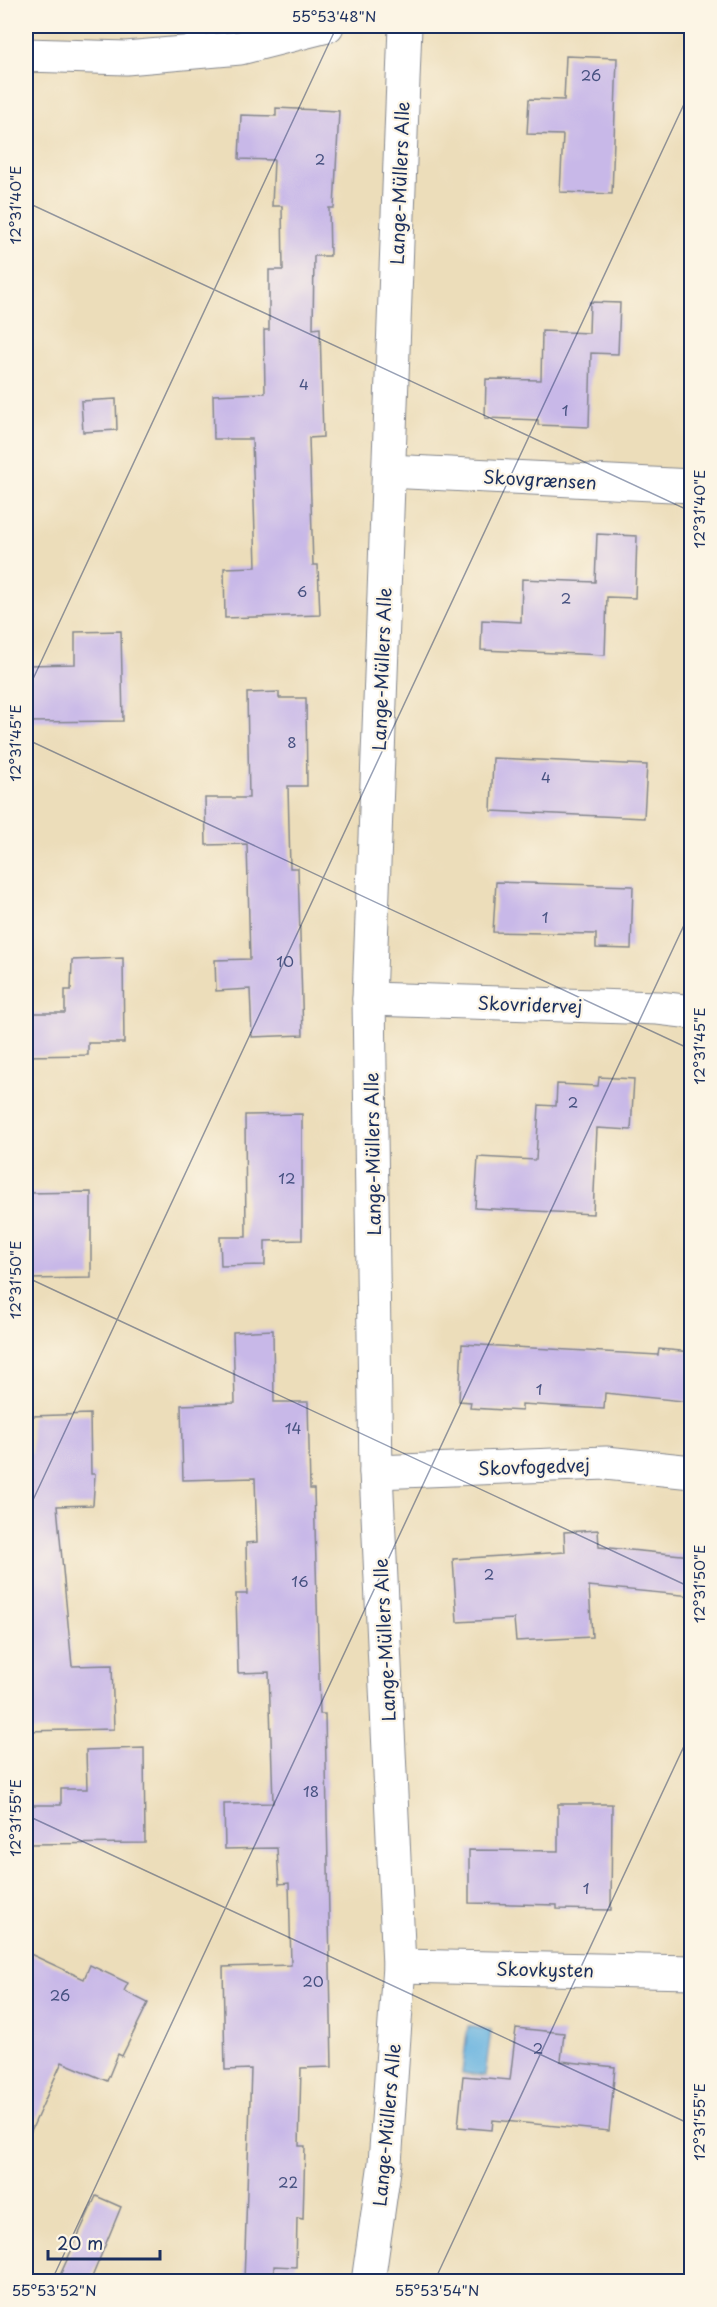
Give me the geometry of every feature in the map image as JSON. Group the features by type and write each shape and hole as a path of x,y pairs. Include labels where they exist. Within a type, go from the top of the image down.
{"street":[{"path":"26,55 126,58 240,48 327,26"},
{"name":"Lange-Müllers Alle","path":"368,2282 385,2163 399,1966 376,1472 369,999 405,26"},
{"name":"Skovgrænsen","path":"388,471 692,486"},
{"name":"Skovridervej","path":"369,999 658,1008 692,1012"},
{"name":"Skovfogedvej","path":"376,1472 606,1463 692,1472"},
{"name":"Skovkysten","path":"399,1966 692,1972"}],"water":[{"path":"468,2026 491,2030 485,2076 462,2073"}],"building":[{"path":"566,56 617,58 612,194 560,192 563,135 527,134 529,99 564,100"},
{"path":"276,108 339,111 334,208 329,208 330,256 314,256 313,329 320,328 323,437 309,438 313,565 318,565 320,615 225,618 224,568 256,567 252,439 214,439 213,395 265,393 264,330 269,330 269,270 283,270 282,206 272,206 274,160 239,159 241,115 276,116"},
{"path":"590,302 620,303 618,354 591,353 589,427 538,425 538,420 485,418 486,379 541,380 542,331 589,333"},
{"path":"116,399 117,430 83,432 81,401"},
{"path":"597,534 637,536 635,598 607,597 605,655 481,650 482,620 521,622 522,579 595,582"},
{"path":"121,631 123,721 26,722 26,665 75,664 75,632"},
{"path":"279,692 279,698 306,698 307,786 288,786 290,868 298,868 303,1035 252,1037 250,989 216,991 215,960 250,959 247,844 206,845 205,798 249,798 247,693"},
{"path":"493,758 647,765 644,818 491,811"},
{"path":"496,882 633,886 631,949 596,948 596,934 493,932"},
{"path":"123,958 124,1043 88,1043 88,1055 26,1056 26,1013 65,1013 65,990 71,990 72,960"},
{"path":"599,1077 634,1079 631,1130 597,1128 593,1214 475,1208 478,1157 536,1160 539,1105 556,1106 557,1084 598,1086"},
{"path":"302,1114 302,1240 265,1241 265,1265 221,1266 220,1237 246,1237 245,1115"},
{"path":"91,1192 91,1278 26,1279 26,1193"},
{"path":"273,1330 274,1402 308,1402 310,1489 314,1489 320,1714 325,1714 332,2067 301,2068 299,2146 305,2146 303,2219 297,2218 296,2267 274,2266 274,2282 244,2282 251,2069 225,2070 223,1967 291,1965 289,1883 279,1884 277,1848 225,1849 224,1804 273,1803 269,1672 238,1673 236,1594 247,1594 246,1543 257,1542 255,1478 183,1480 181,1405 235,1403 233,1332"},
{"path":"462,1344 658,1355 659,1349 692,1352 692,1402 605,1393 604,1409 522,1404 522,1411 470,1408 471,1402 459,1401"},
{"path":"90,1414 91,1474 95,1474 93,1505 57,1506 72,1666 112,1665 114,1729 26,1731 26,1453 32,1453 31,1416"},
{"path":"598,1530 599,1547 692,1556 692,1596 589,1586 592,1637 516,1641 514,1619 457,1622 453,1559 565,1552 564,1532"},
{"path":"144,1748 145,1843 26,1844 26,1805 61,1805 61,1789 87,1789 86,1750"},
{"path":"558,1804 612,1804 611,1910 557,1909 557,1905 469,1903 469,1850 558,1851"},
{"path":"26,1952 84,1979 90,1965 128,1983 124,1991 148,2003 122,2056 118,2054 107,2081 62,2062 26,2142"},
{"path":"516,2028 564,2033 561,2061 615,2067 609,2131 493,2120 492,2130 458,2127 463,2076 510,2080"},
{"path":"96,2196 121,2207 90,2282 57,2282"}]}
